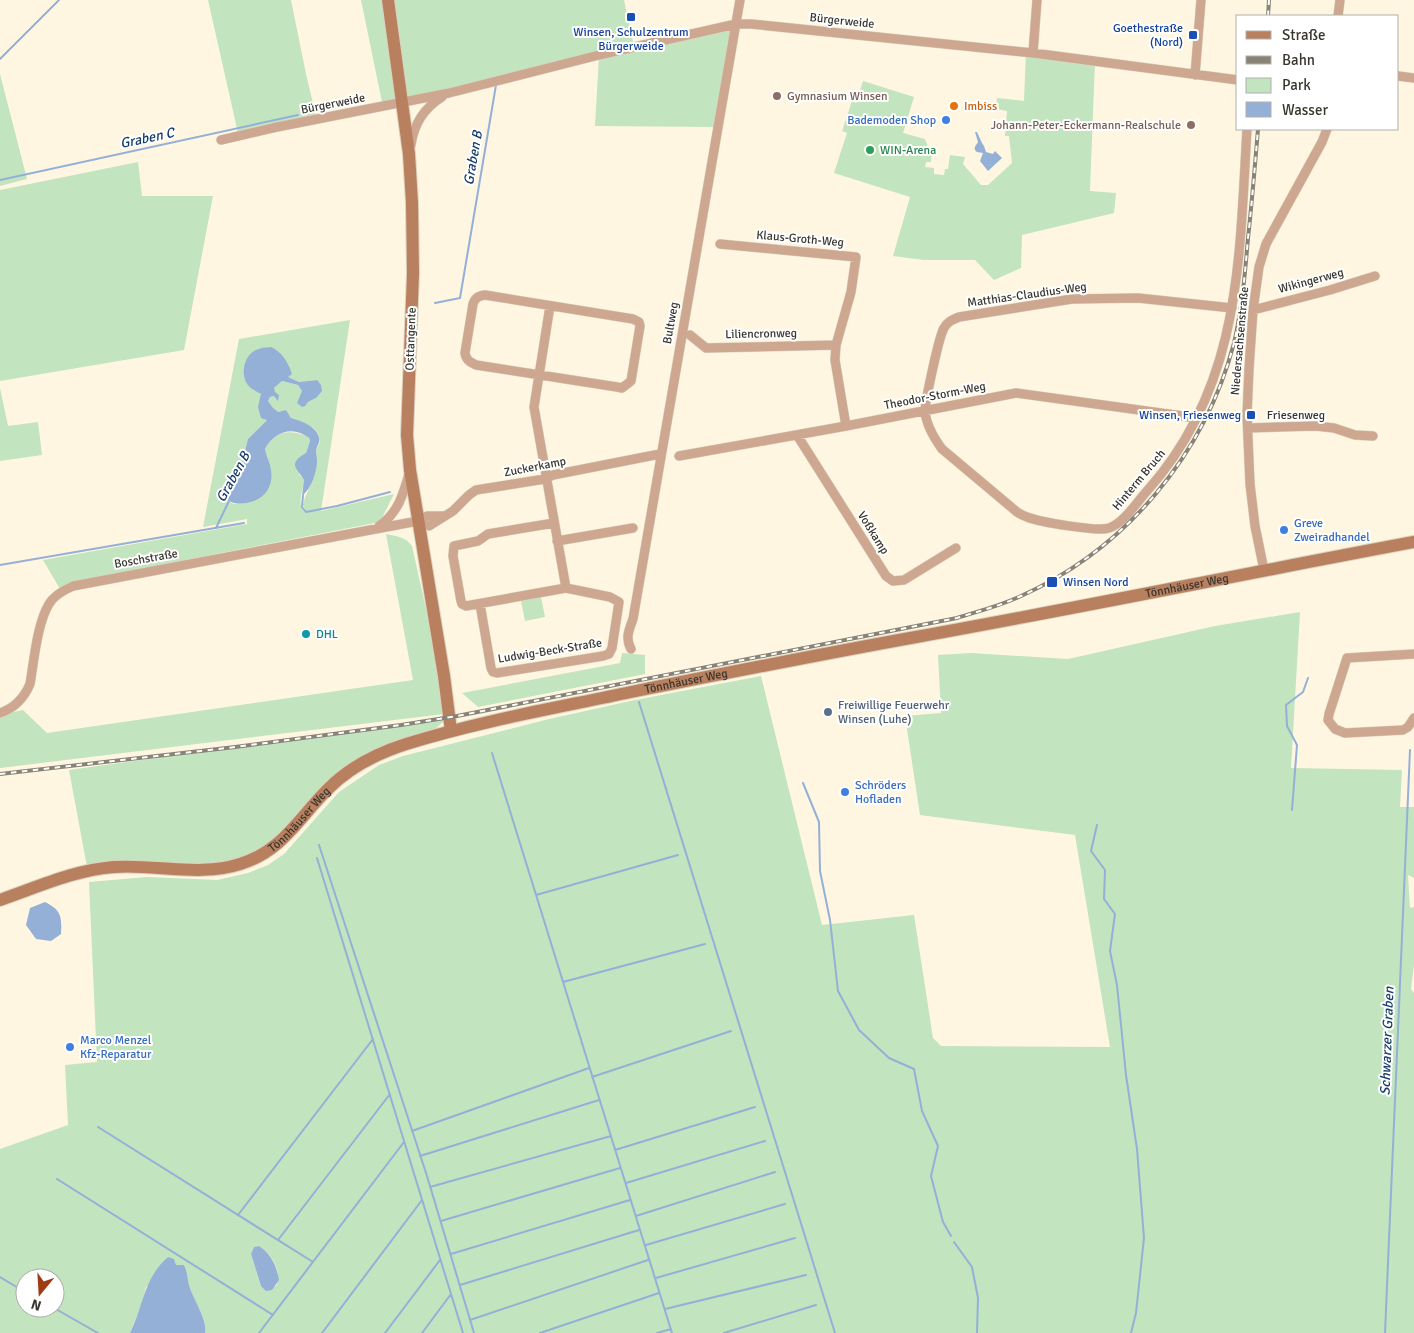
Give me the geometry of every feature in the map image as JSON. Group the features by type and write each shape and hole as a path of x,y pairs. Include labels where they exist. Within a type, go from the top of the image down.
{"main road":[{"name":"Osttangente","path":"388,0 409,154 413,236 408,426 410,470 444,676 456,729"},
{"name":"Tönnhäuser Weg","path":"0,900 87,870 116,867 203,869 239,865 257,858 274,847 286,837 328,788 357,767 383,752 456,729 761,665 1414,542"}],"street":[{"name":"Bultweg","path":"631,649 628,642 628,633 633,619 740,0"},
{"path":"1032,53 1037,0"},
{"path":"1195,75 1201,0"},
{"path":"1338,15 1340,0"},
{"name":"Bürgerweide","path":"221,140 449,93 599,55 736,24 1032,53 1236,80"},
{"path":"1399,76 1414,78"},
{"name":"Bürgerweide","path":"409,154 412,137 420,117 426,109 449,93"},
{"name":"Hinterm Bruch","path":"925,411 934,438 942,449 1017,512 1037,520 1097,529 1109,528 1119,522 1166,469 1186,438 1197,418 1219,364 1232,308 1241,229 1247,130"},
{"name":"Niedersachsenstraße","path":"1264,570 1250,491 1248,428 1253,310 1259,268 1266,244 1322,142 1327,130"},
{"name":"Klaus-Groth-Weg","path":"720,244 856,257 852,292 836,345 835,360 846,426"},
{"name":"Wikingerweg","path":"1253,310 1375,276"},
{"path":"485,295 633,319 639,322 633,377 627,385 618,388 539,374 476,365 466,358 465,353 471,314 474,300 478,296 485,295"},
{"name":"Matthias-Claudius-Weg","path":"925,411 941,334 950,321 959,317 1072,299 1138,298 1232,308"},
{"path":"550,306 534,407 545,479 554,523 566,588 480,604 466,606 462,604 452,556 454,546 478,541 488,534 554,523"},
{"name":"Liliencronweg","path":"690,335 706,348 836,345"},
{"name":"Theodor-Storm-Weg","path":"679,456 1016,393 1197,418"},
{"name":"Friesenweg","path":"1248,428 1316,426 1334,428 1355,435 1373,436"},
{"name":"Voßkamp","path":"797,435 886,576 893,581 904,580 956,548"},
{"name":"Zuckerkamp","path":"418,521 427,516 444,516 453,511 469,494 476,490 545,479 553,475 660,454"},
{"path":"640,459 653,468 657,474"},
{"path":"377,528 394,513 401,500 410,470"},
{"name":"Boschstraße","path":"0,713 18,703 27,691 44,615 53,599 65,589 88,582 418,521"},
{"path":"557,541 633,528"},
{"name":"Ludwig-Beck-Straße","path":"480,604 493,672 497,673 609,654 612,648 619,602 610,597 566,588"},
{"path":"1414,654 1347,658 1328,720 1335,729 1345,733 1403,730 1408,727 1414,718"}],"green space":[{"path":"208,0 291,0 316,116 238,133"},
{"path":"361,0 624,0 634,46 736,24 718,127 595,126 599,56 383,107"},
{"path":"1026,52 1095,61 1090,191 1116,193 1114,213 1022,235 1021,268 994,280 975,260 924,260 893,256 910,197 834,173 847,133 842,131 852,101 856,103 863,81 914,97 903,133 925,139 928,147 932,150 931,162 926,162 925,167 934,168 934,174 944,175 945,169 948,169 950,155 965,157 963,164 981,185 988,185 1012,163 1009,136 1005,136 1007,111 996,109 997,98 1024,101"},
{"path":"0,74 27,179 0,186"},
{"path":"138,162 142,196 213,196 184,350 0,381 0,190"},
{"path":"350,320 321,511 394,494 380,522 72,582 60,589 43,560 247,524 247,519 203,527 239,339","holes":["288,377 299,382 316,380 316,398 308,402 302,396 302,391 298,385 282,381 274,388 274,396 270,397 268,401 273,409 278,412 286,410 291,418 309,425 319,436 320,441 316,451 314,476 303,505 307,513 301,507 304,480 299,474 310,441 307,436 288,432 273,438 265,449 252,502 234,504 228,501 231,480 235,469 243,458 248,439 268,419 261,394 253,390"]},
{"path":"0,388 8,426 38,422 42,455 0,461"},
{"path":"386,534 404,539 412,546 430,627 444,714 0,768 0,715 23,710 47,733 413,680"},
{"path":"541,597 545,617 525,621 521,601"},
{"path":"1300,612 1291,768 1402,770 1400,807 1414,807 1414,878 1408,875 1410,908 1414,907 1414,965 1411,989 1414,993 1414,1333 205,1333 200,1310 190,1288 184,1265 176,1265 146,1287 141,1306 130,1333 0,1333 0,1149 68,1125 65,1065 97,1062 89,882 147,877 217,880 248,873 268,865 284,854 339,792 379,765 403,756 549,719 635,700 761,676 822,925 914,915 933,1038 941,1046 1110,1047 1075,835 920,815 905,716 941,713 938,655 971,653 1068,659 1215,626","holes":["259,1246 275,1263 278,1275 276,1286 261,1286 251,1254 254,1247"]},
{"path":"622,653 645,655 645,674 478,707 462,693 620,663"},
{"path":"445,718 435,729 397,741 300,816 256,854 219,865 87,867 69,770"}],"water":[{"path":"975,132 977,132 986,152 993,154 995,151 1002,158 988,171 980,161 983,153 977,152 975,149 978,142"},
{"path":"271,347 286,362 292,374 288,377 299,382 317,380 321,385 322,391 316,398 302,407 297,403 302,391 298,385 282,381 274,388 275,392 279,395 278,401 274,396 270,397 268,401 278,412 286,410 291,418 307,424 317,433 319,441 316,450 317,464 315,474 309,489 302,496 304,480 295,463 306,453 310,441 303,434 290,431 284,432 273,438 265,449 271,472 268,490 254,501 247,503 232,502 224,498 226,485 243,458 248,439 267,420 261,418 258,407 261,394 247,384 244,377 245,362 254,351"},
{"path":"45,902 57,911 61,918 61,934 51,941 36,939 26,925 30,908"},
{"path":"259,1246 270,1256 277,1270 279,1280 272,1290 266,1291 261,1286 251,1254 254,1247"},
{"path":"168,1257 174,1259 176,1265 184,1265 190,1288 200,1310 205,1333 130,1333 153,1274"}],"waterway":[{"path":"0,59 59,0"},
{"name":"Graben B","path":"435,303 460,298 496,85"},
{"name":"Graben C","path":"0,180 298,115"},
{"name":"Graben B","path":"303,495 302,507 306,512 390,492"},
{"name":"Graben B","path":"216,528 229,501"},
{"name":"Graben B","path":"0,565 244,523"},
{"path":"1292,810 1297,745 1287,726 1286,705 1303,692 1308,678"},
{"path":"639,702 835,1333"},
{"name":"Schwarzer Graben","path":"1385,1333 1410,750"},
{"path":"492,753 672,1333"},
{"path":"803,783 819,822 820,871 830,920 838,991 859,1030 889,1058 914,1069 922,1111 938,1146 931,1176 943,1222 951,1236"},
{"path":"1097,825 1091,851 1105,870 1104,899 1115,914 1110,951 1117,985 1126,1075 1137,1149 1144,1238 1136,1313 1131,1333"},
{"path":"319,845 427,1176 474,1333"},
{"path":"536,895 678,855"},
{"path":"317,858 463,1333"},
{"path":"563,982 705,944"},
{"path":"592,1077 731,1031"},
{"path":"238,1215 373,1039"},
{"path":"412,1131 589,1068"},
{"path":"278,1240 390,1094"},
{"path":"420,1156 599,1100"},
{"path":"615,1150 755,1107"},
{"path":"98,1127 313,1262"},
{"path":"430,1187 611,1136"},
{"path":"626,1183 765,1141"},
{"path":"259,1333 404,1142"},
{"path":"441,1221 620,1168"},
{"path":"636,1216 775,1172"},
{"path":"57,1179 273,1315"},
{"path":"322,1333 422,1200"},
{"path":"451,1254 630,1200"},
{"path":"646,1245 785,1204"},
{"path":"460,1285 639,1230"},
{"path":"656,1278 795,1238"},
{"path":"954,1242 972,1267 978,1298 977,1333"},
{"path":"385,1333 440,1260"},
{"path":"470,1320 648,1260"},
{"path":"665,1309 806,1275"},
{"path":"0,1277 15,1286"},
{"path":"540,1333 659,1293"},
{"path":"422,1333 451,1294"},
{"path":"724,1333 816,1305"},
{"path":"65,1314 98,1333"},
{"path":"657,1333 671,1329"}],"railway":[{"path":"1268,15 1269,0"},
{"path":"0,774 235,747 457,716 957,618 997,606 1021,596 1059,576 1094,552 1127,525 1156,494 1182,459 1203,423 1221,384 1237,330 1244,278 1258,130"}],"place":[{"name":"Winsen, Schulzentrum Bürgerweide","path":"631,17"},
{"name":"Goethestraße (Nord)","path":"1193,35"},
{"name":"Gymnasium Winsen","path":"777,96"},
{"name":"Imbiss","path":"954,106"},
{"name":"Bademoden Shop","path":"946,120"},
{"name":"Johann-Peter-Eckermann-Realschule","path":"1191,125"},
{"name":"WIN-Arena","path":"870,150"},
{"name":"Winsen, Friesenweg","path":"1251,415"},
{"name":"Greve Zweiradhandel","path":"1284,530"},
{"name":"Winsen Nord","path":"1052,582"},
{"name":"DHL","path":"306,634"},
{"name":"Freiwillige Feuerwehr Winsen (Luhe)","path":"828,712"},
{"name":"Schröders Hofladen","path":"845,792"},
{"name":"Marco Menzel Kfz-Reparatur","path":"70,1047"}]}
